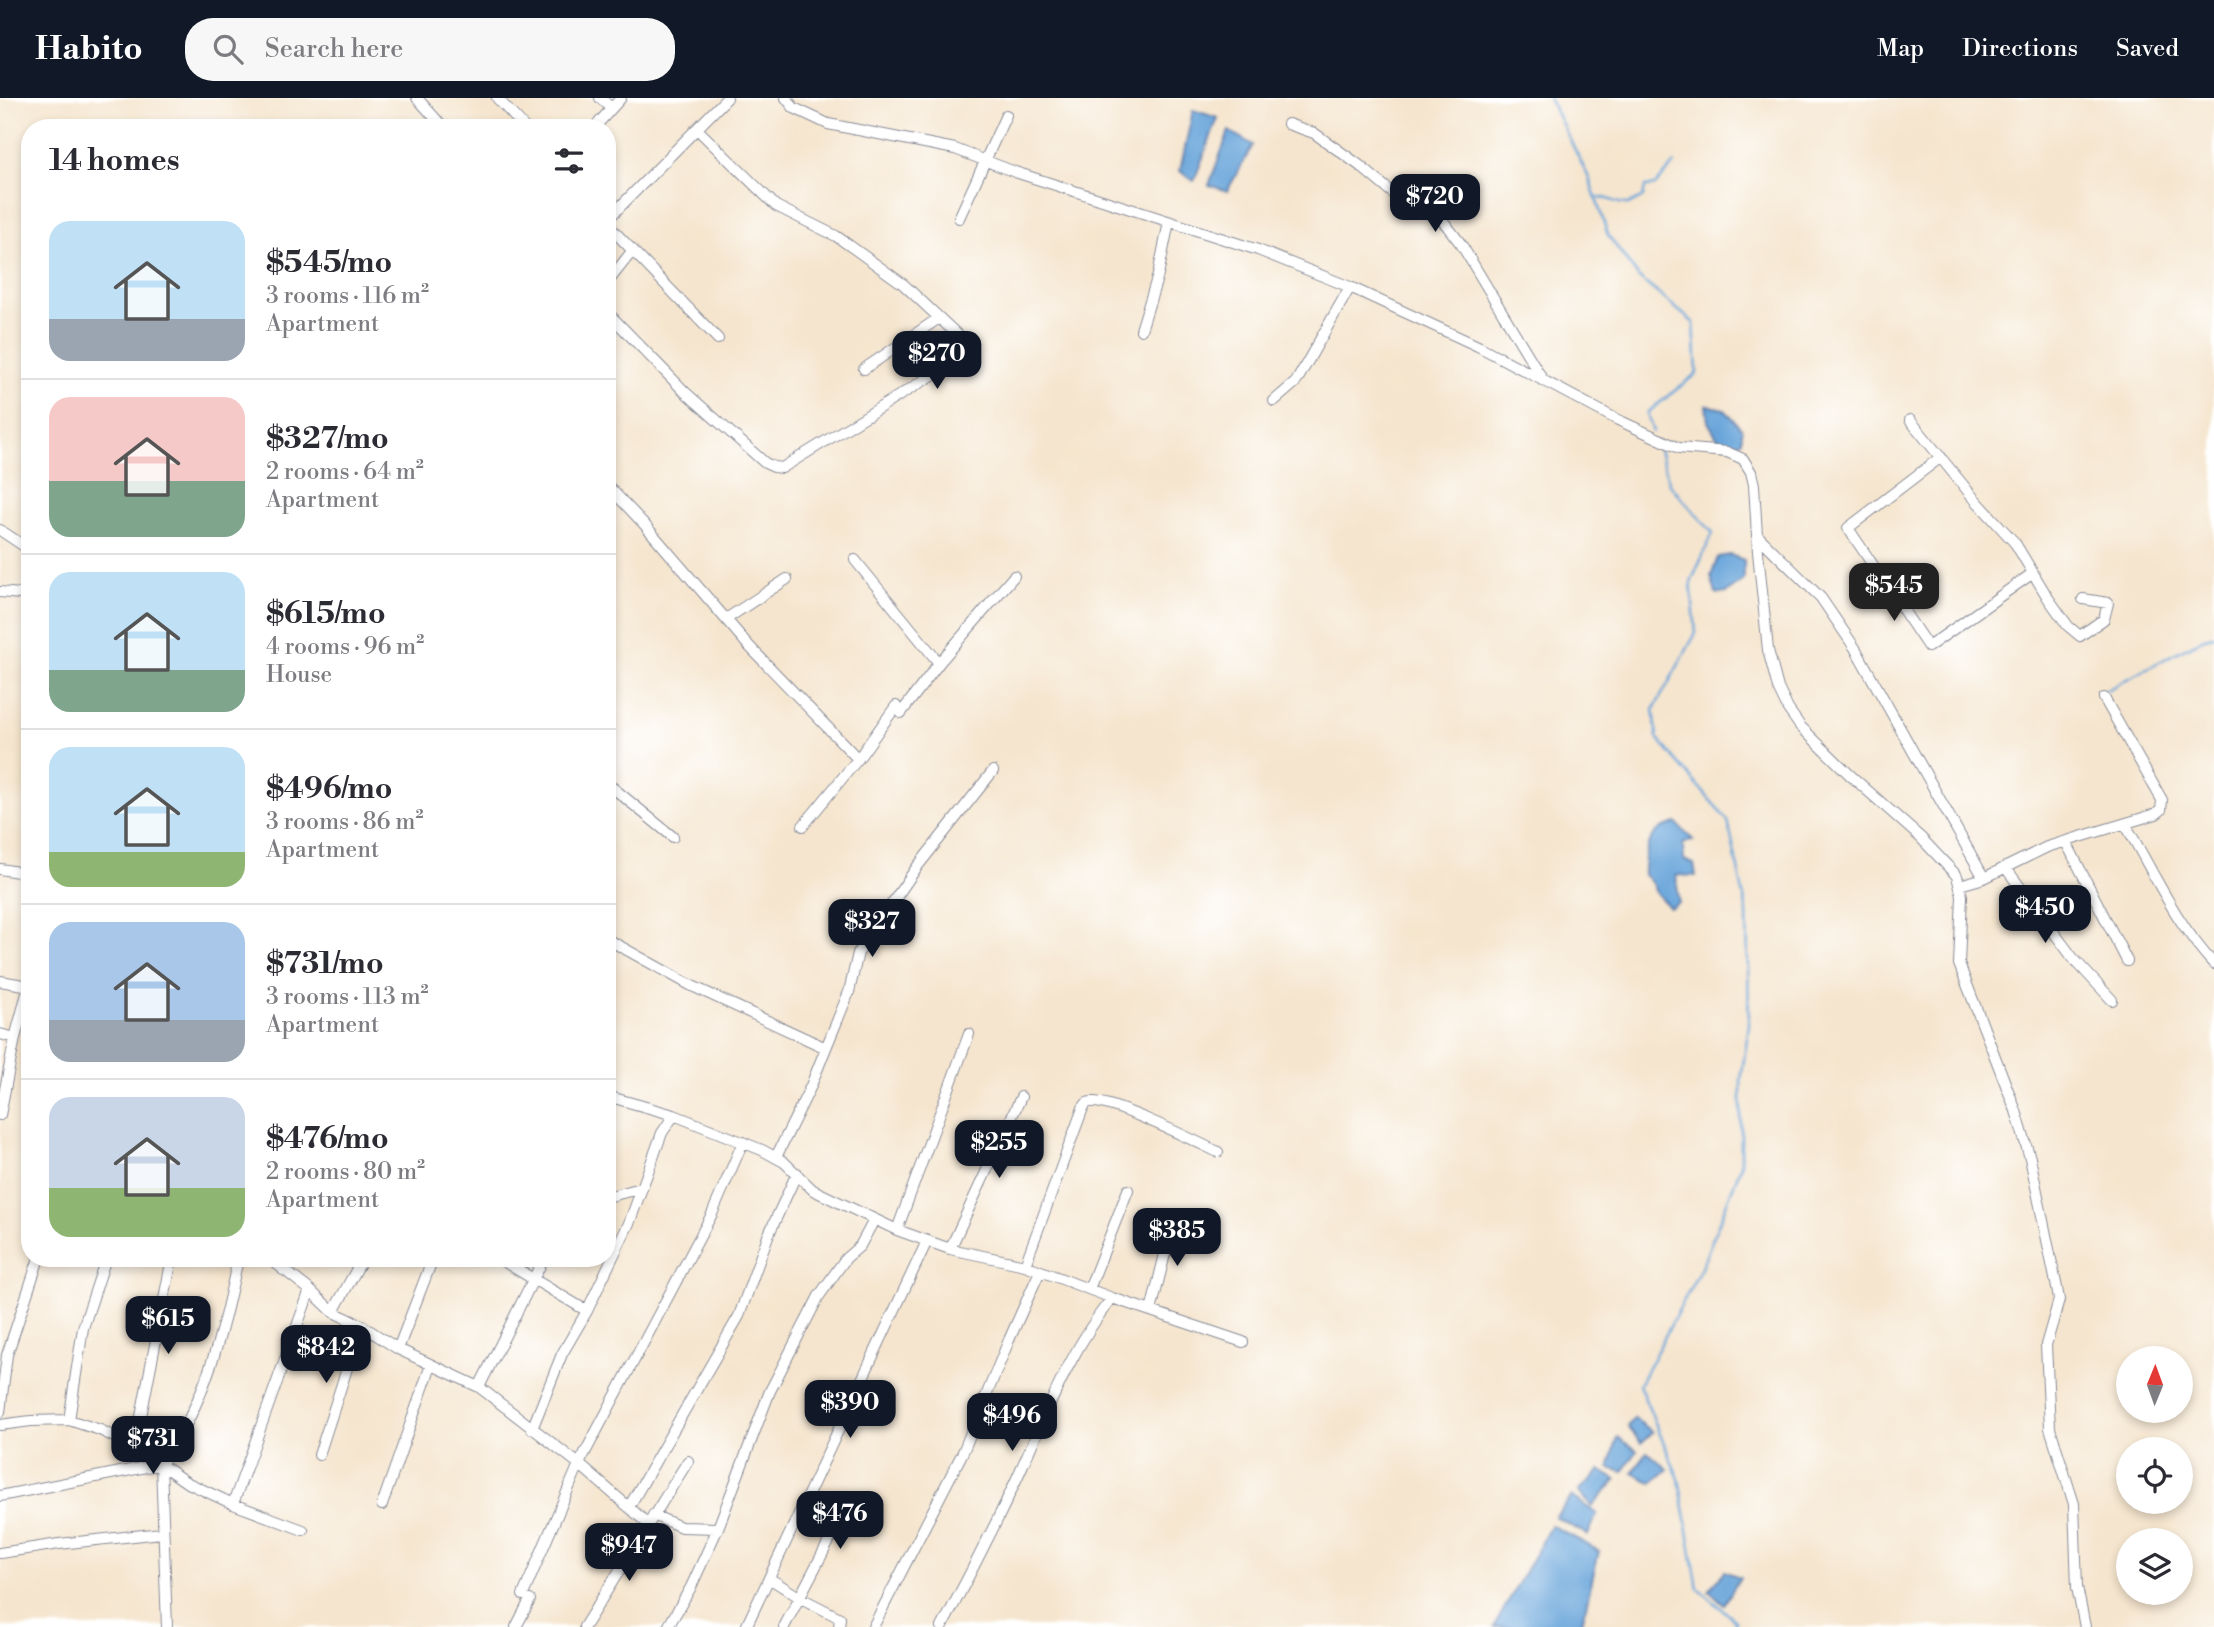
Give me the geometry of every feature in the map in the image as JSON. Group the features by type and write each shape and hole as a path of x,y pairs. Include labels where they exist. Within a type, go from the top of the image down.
{"street":[{"path":"417,98 436,119"},
{"path":"497,98 517,119"},
{"path":"600,98 612,108"},
{"path":"602,119 621,98"},
{"path":"616,213 727,98"},
{"path":"786,98 794,107 828,124 955,149 1015,172 1258,250 1350,287 1480,347 1616,419 1679,448 1727,452 1743,459 1751,472 1754,485 1768,650 1788,709 1800,726 1850,775 1921,838 1957,876 1960,885 1962,896 1959,964 2016,1111 2057,1288 2059,1300 2046,1345 2050,1428 2074,1504 2077,1587 2085,1627"},
{"path":"959,218 1006,115"},
{"path":"1288,124 1314,134 1359,165 1395,195 1440,217 1461,244 1543,380"},
{"path":"616,321 705,409 765,463 782,468 965,355 964,341 903,284 845,242 776,206 697,129"},
{"path":"1142,330 1158,275 1169,222"},
{"path":"616,232 718,339"},
{"path":"616,272 633,250"},
{"path":"1274,401 1296,382 1350,287"},
{"path":"864,369 939,318"},
{"path":"1910,420 1972,496 2015,543 2068,626 2080,636 2104,620 2108,603 2083,599"},
{"path":"1941,457 1848,528 1928,647 2033,573"},
{"path":"616,494 748,645 859,758"},
{"path":"0,530 21,544"},
{"path":"1757,535 1821,598 1855,648 1983,878"},
{"path":"855,560 939,663"},
{"path":"803,826 1014,576"},
{"path":"726,619 787,579"},
{"path":"0,600 0,592 21,594"},
{"path":"1960,885 1983,878 2047,847 2156,814 2163,804 2104,698"},
{"path":"776,1157 810,1088 849,992 858,953 917,867 993,771"},
{"path":"616,790 673,837"},
{"path":"2125,824 2185,928 2214,964"},
{"path":"2066,842 2127,961"},
{"path":"2005,866 2073,958 2112,1000"},
{"path":"0,869 21,872"},
{"path":"616,944 690,985 826,1048"},
{"path":"0,981 21,984"},
{"path":"0,1115 21,1015"},
{"path":"0,1034 15,1038"},
{"path":"897,1230 970,1034"},
{"path":"950,1249 1021,1097"},
{"path":"616,1099 674,1115 776,1157 813,1190 897,1230 950,1249 1025,1265 1112,1298 1243,1342"},
{"path":"1025,1265 1087,1103 1114,1107 1218,1152"},
{"path":"616,1250 630,1221 662,1133 674,1115"},
{"path":"516,1627 579,1464 712,1214 743,1142"},
{"path":"629,1507 739,1316 768,1236 797,1173"},
{"path":"616,1195 641,1188"},
{"path":"1089,1289 1128,1190"},
{"path":"1151,1311 1174,1217"},
{"path":"668,1627 691,1587 718,1528 770,1391 819,1296 846,1258 860,1246 874,1220"},
{"path":"746,1627 927,1241"},
{"path":"0,1412 8,1355 36,1267"},
{"path":"69,1420 83,1328 103,1267"},
{"path":"135,1447 171,1267"},
{"path":"167,1627 161,1464 173,1448 200,1393 224,1328 236,1267"},
{"path":"280,1267 333,1312 361,1325 398,1349 479,1387 579,1464 629,1507 650,1519 681,1527 718,1528"},
{"path":"333,1312 358,1267"},
{"path":"398,1349 430,1267"},
{"path":"513,1267 587,1311"},
{"path":"479,1387 540,1267"},
{"path":"532,1429 562,1354 608,1267"},
{"path":"873,1627 963,1452 1040,1271"},
{"path":"233,1504 310,1290"},
{"path":"942,1627 1016,1481 1065,1372 1112,1298"},
{"path":"320,1455 361,1325"},
{"path":"382,1505 431,1365"},
{"path":"0,1425 69,1420 100,1430 135,1447 186,1482 233,1504 303,1530"},
{"path":"584,1627 688,1461"},
{"path":"0,1496 161,1464"},
{"path":"784,1627 839,1516 807,1497"},
{"path":"0,1553 162,1533"},
{"path":"769,1578 840,1618 839,1627"}],"water":[{"path":"1193,110 1218,118 1194,181 1180,171"},
{"path":"1229,131 1253,145 1227,191 1209,185"},
{"path":"1706,405 1724,409 1742,429 1742,441 1732,446 1721,444 1708,422"},
{"path":"1730,555 1744,560 1744,580 1726,593 1716,594 1711,576 1718,557"},
{"path":"1676,823 1693,840 1683,844 1684,860 1694,864 1696,876 1676,875 1679,902 1670,908 1644,875 1644,863 1655,834"},
{"path":"1634,1418 1653,1432 1641,1443 1628,1427"},
{"path":"1618,1437 1637,1451 1623,1472 1609,1468"},
{"path":"1647,1452 1668,1469 1652,1483 1633,1473"},
{"path":"1600,1470 1616,1480 1592,1507 1579,1491"},
{"path":"1572,1496 1597,1514 1588,1535 1555,1517"},
{"path":"1551,1525 1599,1551 1581,1627 1494,1627"},
{"path":"1724,1571 1740,1577 1724,1605 1709,1591"}],"waterway":[{"path":"1549,98 1589,178 1608,235 1639,278 1694,323 1697,373 1647,413 1653,432"},
{"path":"1596,197 1622,204 1633,203 1643,197 1645,187 1655,186 1675,163"},
{"path":"1656,441 1670,485 1713,533 1691,582 1696,633 1654,709 1657,738 1728,821 1747,912 1749,1025 1741,1080 1741,1166 1702,1266 1639,1385 1679,1479 1698,1588 1735,1620 1735,1627"},
{"path":"2101,693 2204,638 2214,636"}]}
